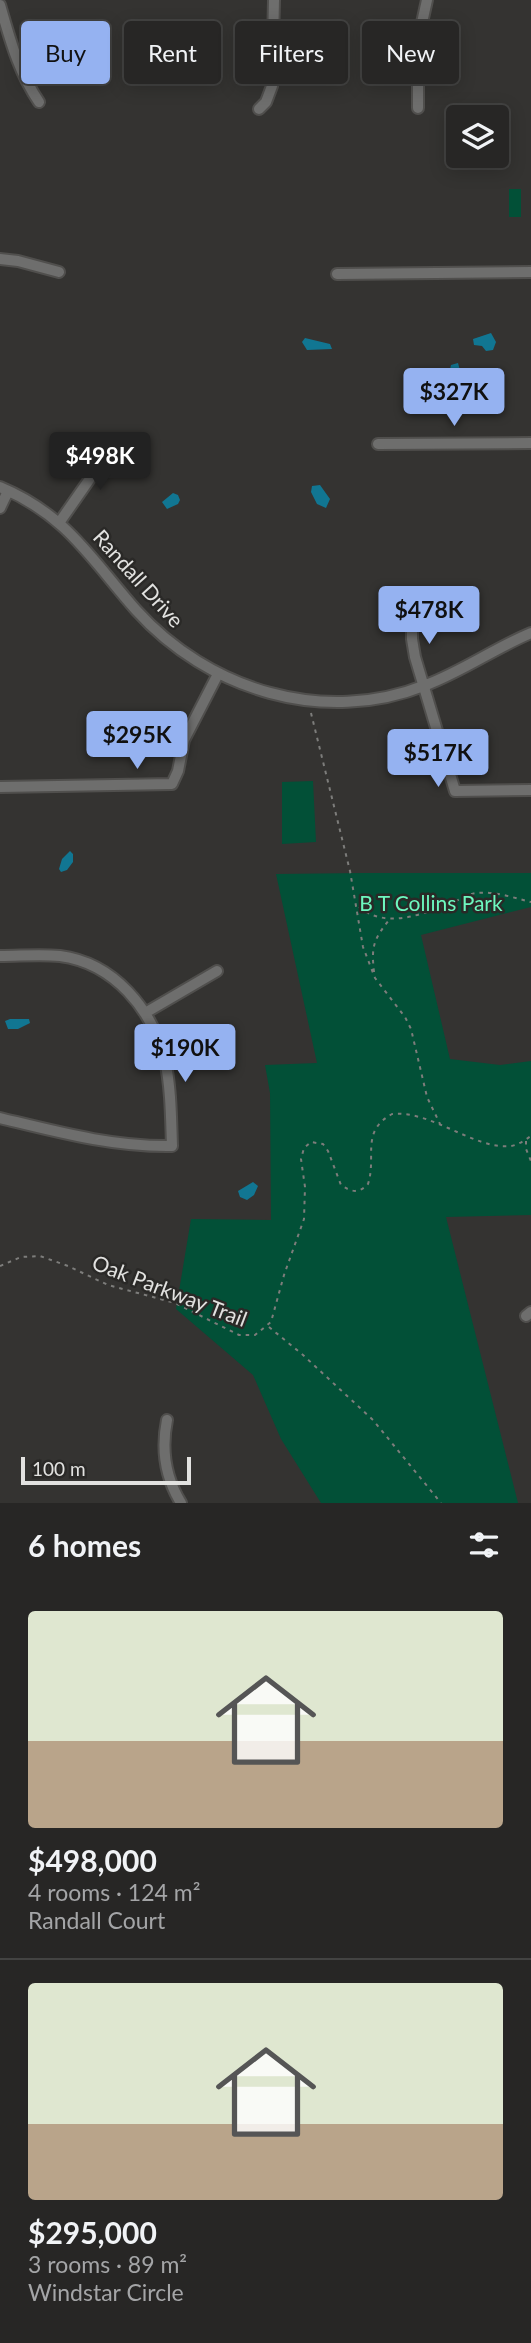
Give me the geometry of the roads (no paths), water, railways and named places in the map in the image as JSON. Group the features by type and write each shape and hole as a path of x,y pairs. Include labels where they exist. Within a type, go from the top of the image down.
{"street":[{"path":"259,109 271,94 274,0"},
{"path":"418,108 418,41 427,0"},
{"path":"0,5 23,78 38,102"},
{"path":"0,259 60,272"},
{"path":"337,274 531,272"},
{"path":"59,523 89,480 105,441"},
{"path":"378,444 531,443"},
{"path":"0,508 4,489"},
{"name":"Randall Drive","path":"4,489 28,501 81,543 137,611 176,648 218,674 269,693 313,701 367,700 425,685 531,633"},
{"path":"412,609 412,639 455,791 531,790"},
{"path":"0,787 172,784 178,771 184,740 218,674"},
{"path":"0,956 59,956 83,962 119,982 136,1000 145,1013 165,1060 172,1146 125,1145 91,1140 0,1118"},
{"path":"145,1013 218,971"},
{"path":"167,1420 164,1443 166,1465 172,1486 181,1503"}],"water":[{"path":"491,333 496,342 493,350 486,351 482,346 474,345 473,339"},
{"path":"305,338 330,344 332,349 307,350 302,342"},
{"path":"458,363 461,374 459,384 455,384 448,378 451,365"},
{"path":"320,485 330,499 326,508 317,504 311,492 312,486"},
{"path":"173,493 178,495 180,500 178,504 167,509 162,502"},
{"path":"70,851 73,854 73,862 67,870 61,872 59,869 62,859"},
{"path":"29,1019 30,1023 18,1029 8,1029 5,1021"},
{"path":"253,1182 258,1186 254,1195 247,1200 240,1197 238,1191"}],"park label":[{"name":"B T Collins Park","path":"431,902"}]}
